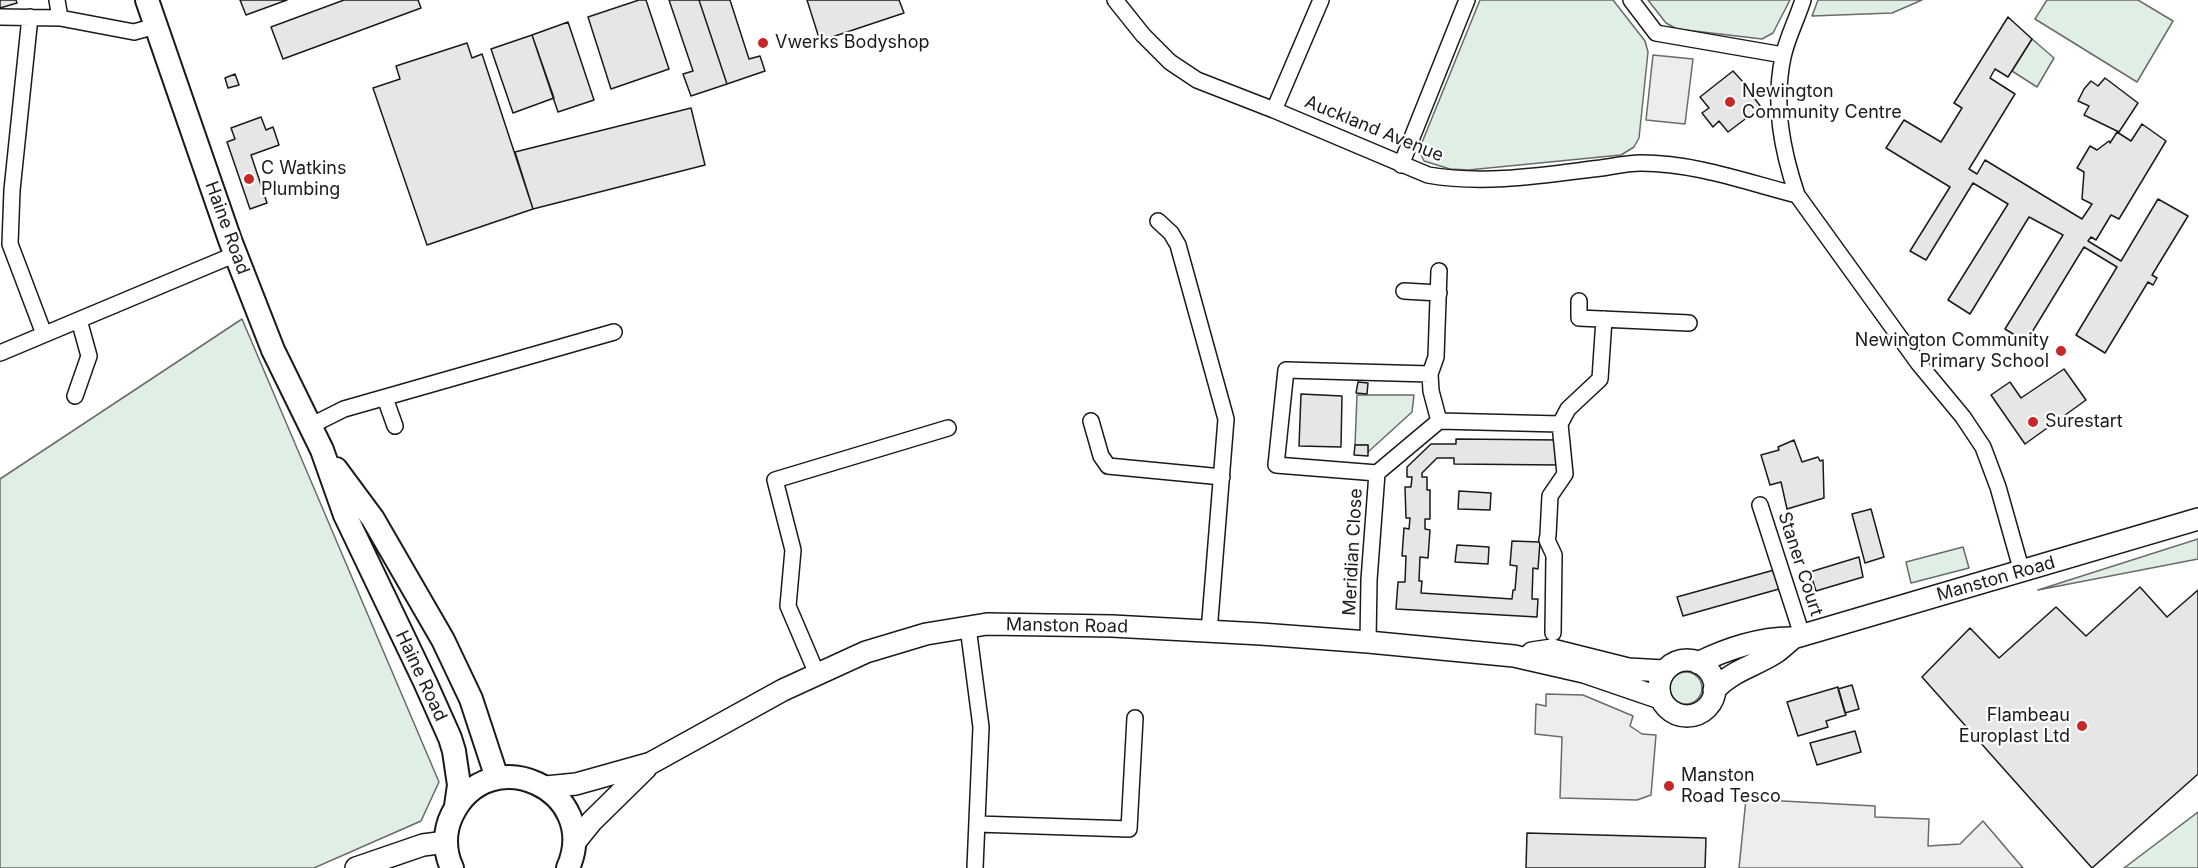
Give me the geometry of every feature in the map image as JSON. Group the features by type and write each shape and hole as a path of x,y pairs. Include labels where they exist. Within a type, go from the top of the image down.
{"main road":[{"name":"Haine Road","path":"147,0 236,254 273,350 322,450 345,514 450,738 459,785 456,806"},
{"name":"Haine Road","path":"322,450 373,519 437,630 471,699 497,778"},
{"name":"Manston Road","path":"1514,656 1552,650 1628,669 1664,671 1680,661 1698,663 1774,638 1798,637 2198,519"},
{"name":"Manston Road","path":"546,787 576,784 651,764 783,690 866,652 895,642 987,624 1112,626 1368,642 1514,656 1584,672 1660,698 1673,712 1687,716 1707,707 1714,690 1723,681 1755,662 1774,654 1798,637"},
{"path":"1698,663 1711,674 1714,690"},
{"path":"1660,698 1659,687 1664,671"},
{"name":"Manston Road","path":"575,842 592,821 651,764"},
{"path":"452,868 446,842 447,829 456,806 474,788 497,778 522,778 546,787 564,805 574,829 575,842 568,868"},
{"path":"356,868 423,845 446,842"}],"street":[{"path":"57,0 60,18"},
{"name":"Auckland Avenue","path":"1115,0 1143,35 1170,62 1197,80 1275,110 1428,175 1450,179 1486,180 1638,163 1677,164 1713,171 1736,180 1797,195"},
{"path":"1275,110 1321,0"},
{"path":"1401,165 1467,0"},
{"path":"1631,0 1656,33 1783,55"},
{"path":"1803,0 1783,55 1778,105 1781,139 1797,195 1919,364 1963,417 1983,447 1998,487 2022,572"},
{"path":"0,17 60,18 134,32 156,26"},
{"path":"30,17 8,159 10,244 44,334"},
{"path":"1158,221 1171,232 1178,245 1226,418 1209,632"},
{"path":"0,353 236,254"},
{"path":"1439,271 1436,357 1430,374 1431,392 1439,421 1560,424"},
{"path":"1404,291 1439,293"},
{"path":"1579,301 1579,318 1689,323"},
{"path":"1553,633 1554,555 1547,540 1550,496 1565,474 1560,424 1568,409 1600,379 1604,319"},
{"path":"75,396 89,356 79,320"},
{"path":"310,426 344,409 614,332"},
{"path":"1377,472 1276,465 1286,370 1430,374"},
{"path":"385,398 394,426"},
{"path":"1091,421 1101,456 1108,466 1222,477"},
{"name":"Meridian Close","path":"1368,642 1369,580 1377,472 1439,421"},
{"path":"817,674 788,606 794,550 775,480 948,428"},
{"name":"Staner Court","path":"1760,506 1798,637"},
{"path":"968,627 981,727 975,868"},
{"path":"977,824 1129,830 1135,718"}],"green space":[{"path":"1480,0 1613,0 1645,41 1648,52 1639,138 1634,147 1621,155 1468,170 1450,169 1424,161 1419,151 1421,145"},
{"path":"1648,0 1790,0 1773,33 1762,39 1677,29 1666,23"},
{"path":"1818,0 1922,0 1892,13 1812,16"},
{"path":"2047,0 2138,0 2173,21 2137,82 2035,19"},
{"path":"2032,39 2054,58 2037,87 2012,71"},
{"path":"242,319 439,782 421,821 314,868 0,868 0,479"},
{"path":"1357,395 1414,395 1412,412 1368,452 1368,445 1355,445"},
{"path":"2198,539 2198,559 2038,590"},
{"path":"1963,547 1969,568 1911,583 1906,562"},
{"path":"1686,672 1697,677 1702,688 1697,699 1686,704 1675,699 1670,688 1675,677"},
{"path":"2198,812 2198,868 2124,868"}],"shaded area":[{"path":"1653,55 1693,59 1685,124 1646,120"},
{"path":"1546,694 1583,695 1633,716 1630,726 1642,734 1656,735 1651,795 1637,800 1560,798 1562,737 1535,734 1536,704 1546,706"},
{"path":"1746,799 1875,806 1875,817 1929,819 1928,846 1960,844 1983,821 2023,868 1739,868"}],"building":[{"path":"0,0 16,0 17,3 0,8"},
{"path":"240,0 287,0 246,15"},
{"path":"344,0 418,0 421,8 283,59 271,27"},
{"path":"639,0 646,0 669,69 611,89 588,17"},
{"path":"669,0 699,0 727,84 691,96 683,74 693,71"},
{"path":"699,0 730,0 749,59 760,56 765,71 727,84"},
{"path":"807,0 899,0 904,13 820,41"},
{"path":"2008,17 2032,39 2008,77 1995,69 1990,78 2015,94 1969,169 1977,174 1985,160 2082,219 2092,204 2082,199 2084,172 2077,168 2090,146 2097,150 2109,141 2110,143 2117,132 2131,141 2142,124 2166,141 2119,219 2111,215 2096,240 2091,237 2088,241 2121,261 2158,199 2188,216 2152,275 2157,278 2153,285 2148,282 2105,353 2076,335 2117,267 2084,247 2026,342 2005,329 2063,235 2029,217 1970,314 1948,300 2008,204 1973,183 1926,260 1910,251 1950,187 1886,148 1904,120 1941,142 1962,108 1954,103"},
{"path":"568,22 594,100 558,112 532,35"},
{"path":"532,35 554,98 513,113 491,49"},
{"path":"467,43 472,58 482,54 533,209 427,245 373,88 400,79 396,66"},
{"name":"Newington Community Centre","path":"1733,71 1754,94 1752,95 1761,107 1728,132 1719,121 1713,127 1702,113 1709,108 1700,97"},
{"path":"235,74 239,85 228,88 225,78"},
{"path":"2105,78 2138,103 2119,132 2084,115 2089,106 2078,101 2091,81 2098,86"},
{"path":"691,108 705,165 533,209 515,152"},
{"name":"C Watkins Plumbing","path":"261,117 266,130 273,127 279,145 251,155 267,203 250,209 227,142 235,139 231,128"},
{"name":"Surestart","path":"2064,369 2086,400 2025,444 1991,395 2010,382 2021,398"},
{"path":"1358,382 1368,383 1367,394 1356,393"},
{"path":"1301,394 1342,396 1341,447 1299,446"},
{"path":"1456,439 1559,440 1558,465 1454,464 1454,458 1437,458 1422,473 1422,477 1427,477 1427,490 1430,490 1430,519 1425,519 1425,529 1430,530 1428,558 1420,557 1421,593 1512,599 1517,566 1510,565 1512,541 1540,542 1538,569 1533,568 1532,599 1538,599 1537,617 1396,609 1398,582 1405,582 1406,556 1402,556 1404,528 1409,529 1410,518 1406,518 1405,487 1411,487 1412,477 1407,477 1407,467 1431,444 1456,444"},
{"path":"1794,440 1802,462 1818,457 1820,461 1823,460 1824,498 1787,509 1781,482 1770,485 1761,455 1779,450 1778,447"},
{"path":"1355,445 1368,445 1368,456 1354,455"},
{"path":"1459,491 1491,493 1490,510 1458,509"},
{"path":"1871,509 1884,557 1865,563 1852,514"},
{"path":"1457,545 1489,547 1488,564 1455,562"},
{"path":"1859,557 1863,577 1816,591 1810,572"},
{"path":"1774,570 1779,589 1683,616 1677,597"},
{"name":"Flambeau Europlast Ltd","path":"2140,587 2167,617 2198,590 2198,774 2092,868 1922,677 1970,628 1999,658 2056,607 2086,636"},
{"path":"1852,685 1859,709 1845,713 1838,689"},
{"path":"1838,687 1846,715 1826,721 1828,727 1798,736 1787,702"},
{"path":"1855,731 1861,752 1817,765 1810,743"},
{"path":"1527,833 1706,838 1705,868 1526,868"}],"place":[{"name":"Vwerks Bodyshop","path":"763,43"},
{"name":"Newington Community Centre","path":"1730,102"},
{"name":"C Watkins Plumbing","path":"249,179"},
{"name":"Newington Community Primary School","path":"2061,351"},
{"name":"Surestart","path":"2033,422"},
{"name":"Flambeau Europlast Ltd","path":"2082,726"},
{"name":"Manston Road Tesco","path":"1669,786"}]}
